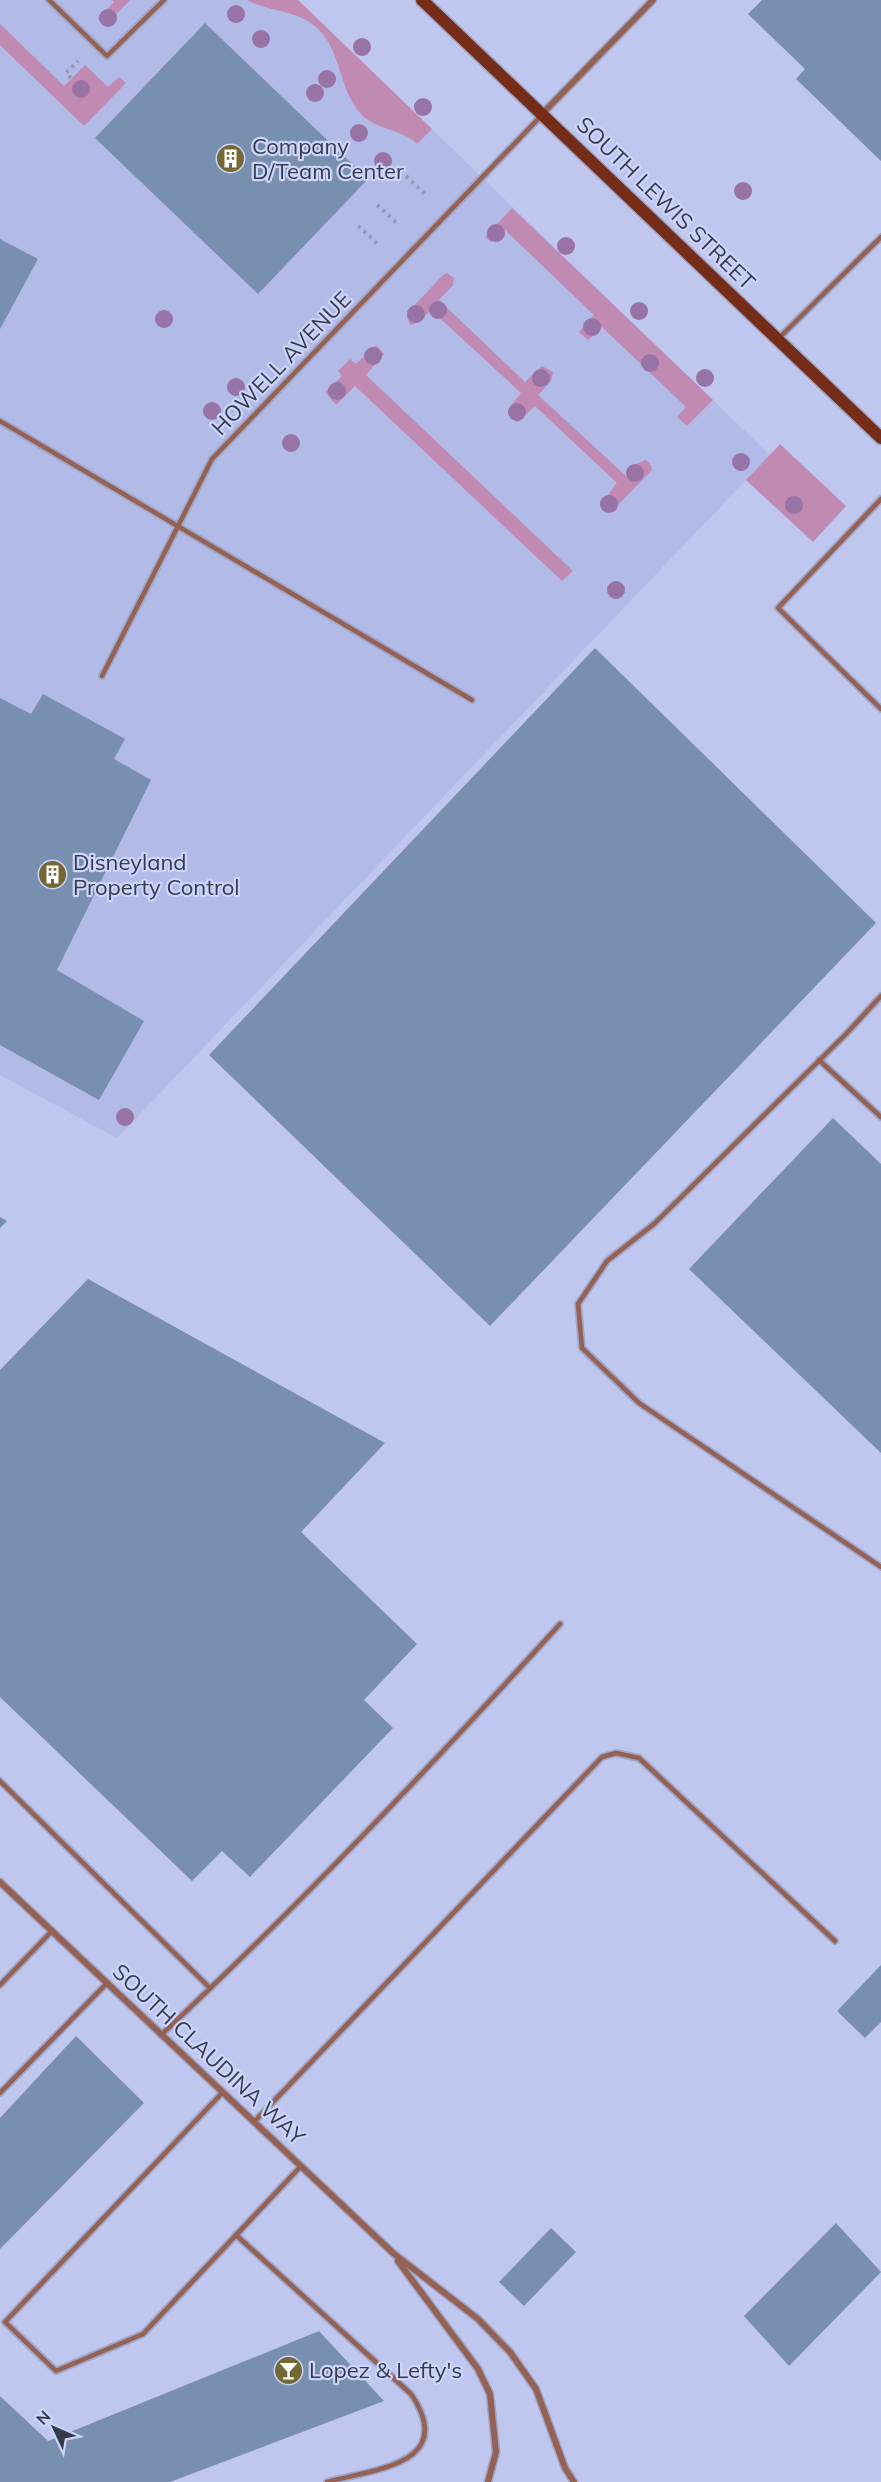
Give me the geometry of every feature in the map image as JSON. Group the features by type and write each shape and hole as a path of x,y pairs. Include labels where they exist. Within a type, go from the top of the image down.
{"main road":[{"name":"SOUTH LEWIS STREET","path":"422,0 881,438"}],"street":[{"path":"543,114 653,0"},
{"name":"SOUTH CLAUDINA WAY","path":"0,1882 393,2253 478,2319 510,2352 536,2389 565,2468 574,2482"},
{"name":"SOUTH CLAUDINA WAY","path":"393,2253 478,2369 490,2394 496,2452 488,2482"}],"lane":[{"path":"49,0 107,56 164,0"},
{"name":"HOWELL AVENUE","path":"102,676 212,459 543,114"},
{"path":"778,339 881,237"},
{"path":"0,421 472,700"},
{"path":"881,499 778,608 881,710"},
{"path":"881,996 655,1223 607,1261 578,1304 582,1348 639,1403 881,1567"},
{"path":"819,1060 881,1117"},
{"path":"161,2035 425,1773 560,1624"},
{"path":"255,2122 603,1757 616,1753 639,1758 835,1941"},
{"path":"0,1781 210,1988"},
{"path":"0,1985 52,1931"},
{"path":"0,2092 106,1983"},
{"path":"222,2093 5,2322 57,2371 143,2334 301,2166"},
{"path":"236,2235 411,2394 420,2407 424,2420 424,2438 417,2453 404,2461 327,2482"}],"path":[{"path":"71,78 66,73 78,61"},
{"path":"406,176 427,196"},
{"path":"377,206 399,225"},
{"path":"358,226 380,246"}],"shaded area":[{"path":"0,0 298,0 770,455 117,1138 0,1075"},
{"path":"112,0 130,0 105,26 98,19 114,2"},
{"path":"247,0 298,0 432,129 417,144 404,135 367,120 354,104 330,46 315,26 299,17"},
{"path":"0,24 64,86 85,65 108,87 119,77 126,83 84,126 0,45"},
{"path":"512,208 713,400 687,426 677,417 686,407 602,327 588,340 579,332 594,315 504,229 491,242 485,237"},
{"path":"447,273 454,278 453,285 439,300 525,382 542,366 553,372 551,381 538,395 626,476 638,463 646,460 651,465 652,470 613,510 607,511 601,504 617,483 535,406 518,422 511,419 509,408 521,393 431,310 419,322 410,325 407,317 410,310"},
{"path":"376,345 384,354 366,375 573,571 562,581 355,386 336,405 325,392 342,376 338,371 350,359 356,364"},
{"path":"780,444 846,506 813,542 746,480"}],"building":[{"path":"762,0 881,0 881,161 796,79 805,69 748,14"},
{"name":"Company D/Team Center","path":"205,23 368,179 258,294 95,138"},
{"path":"0,239 38,259 0,329"},
{"path":"595,648 876,923 490,1326 209,1055"},
{"name":"Disneyland Property Control","path":"43,694 125,739 114,759 151,780 57,970 144,1021 99,1100 0,1045 0,698 31,714"},
{"path":"833,1118 881,1164 881,1453 689,1269"},
{"path":"0,1217 7,1221 0,1228"},
{"path":"88,1279 385,1443 301,1532 417,1644 364,1700 393,1728 250,1877 222,1851 192,1881 0,1697 0,1370"},
{"path":"881,1965 881,2022 865,2038 837,2011"},
{"path":"76,2036 144,2103 0,2249 0,2118"},
{"path":"836,2223 881,2272 789,2366 744,2316"},
{"path":"551,2228 576,2252 524,2306 499,2282"},
{"path":"319,2331 384,2401 170,2482 0,2482 0,2396 48,2441"}],"place":[{"name":"Company D/Team Center","path":"231,159"},
{"name":"Disneyland Property Control","path":"52,875"},
{"name":"Lopez & Lefty's","path":"288,2370"}]}
